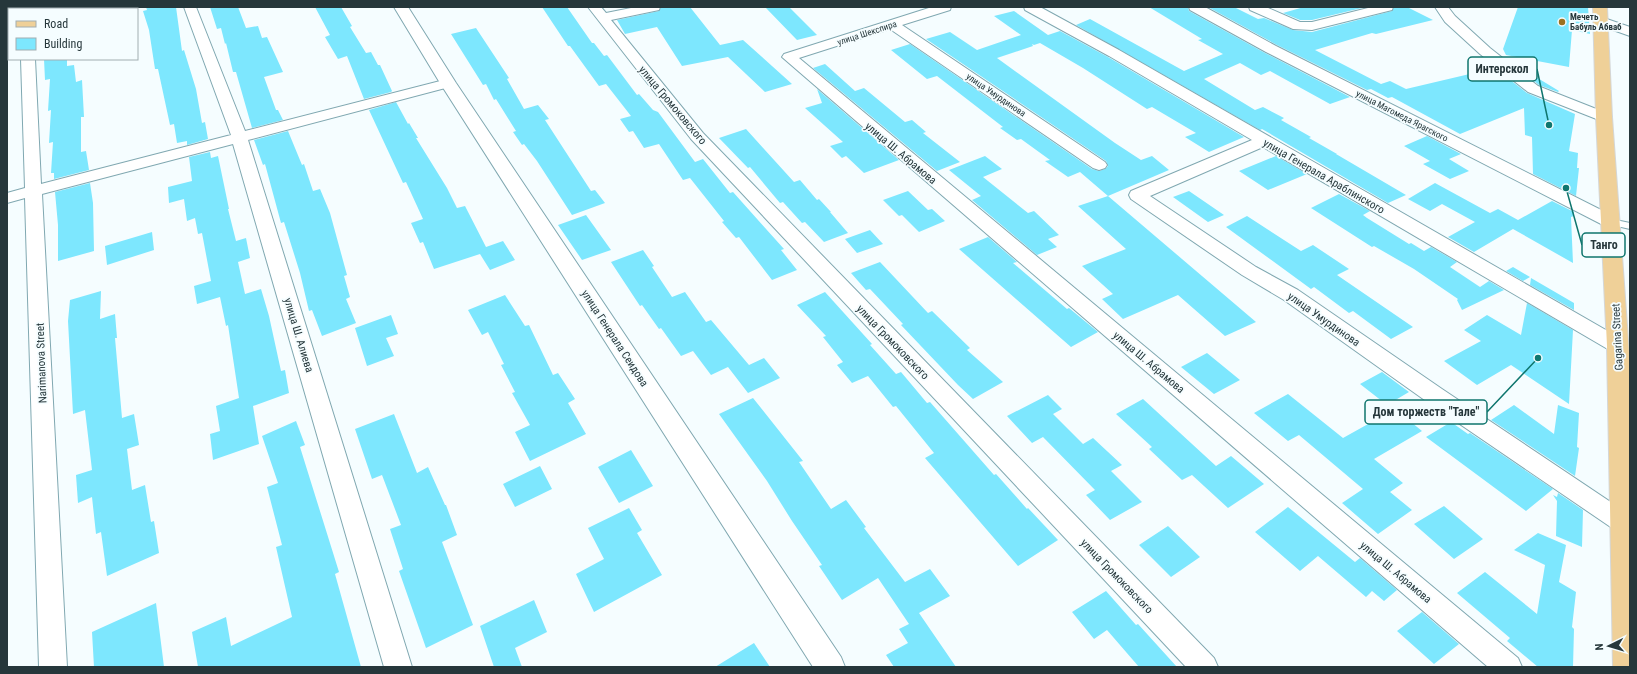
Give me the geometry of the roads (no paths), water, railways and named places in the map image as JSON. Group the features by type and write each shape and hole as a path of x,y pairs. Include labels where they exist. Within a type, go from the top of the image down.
{"main road":[{"name":"Gagarina Street","path":"1600,14 1604,117 1621,224 1624,347 1623,524 1628,615 1628,667"}],"street":[{"name":"улица Ш. Алиева","path":"190,7 239,136 398,667"},
{"name":"улица Генерала Сеидова","path":"401,7 448,83 830,667"},
{"path":"598,12 654,7"},
{"name":"улица Шекспира","path":"789,58 945,7"},
{"name":"улица Генерала Араблинского","path":"1030,7 1114,53 1263,141 1624,347"},
{"name":"улица Магомеда Ярагского","path":"1195,7 1271,49 1621,224"},
{"path":"1255,7 1298,26 1312,26 1388,7"},
{"path":"1440,7 1450,19 1485,51 1534,89 1604,117"},
{"name":"улица Громоковского","path":"598,12 697,136 1204,667"},
{"path":"1600,14 1630,32"},
{"name":"улица Умурдинова","path":"892,25 1099,166"},
{"name":"улица Ш. Абрамова","path":"789,58 1508,667"},
{"name":"Narimanova Street","path":"28,60 53,667"},
{"path":"7,198 239,136 448,83"},
{"name":"улица Умурдинова","path":"1263,141 1137,194 1249,272 1291,295 1623,524"}],"place":[{"name":"Мечеть Бабуль Абваб","path":"1562,22"},
{"name":"Интерскол","path":"1549,125"},
{"name":"Танго","path":"1566,188"},
{"name":"Дом торжеств \"Тале\"","path":"1538,358"}]}
